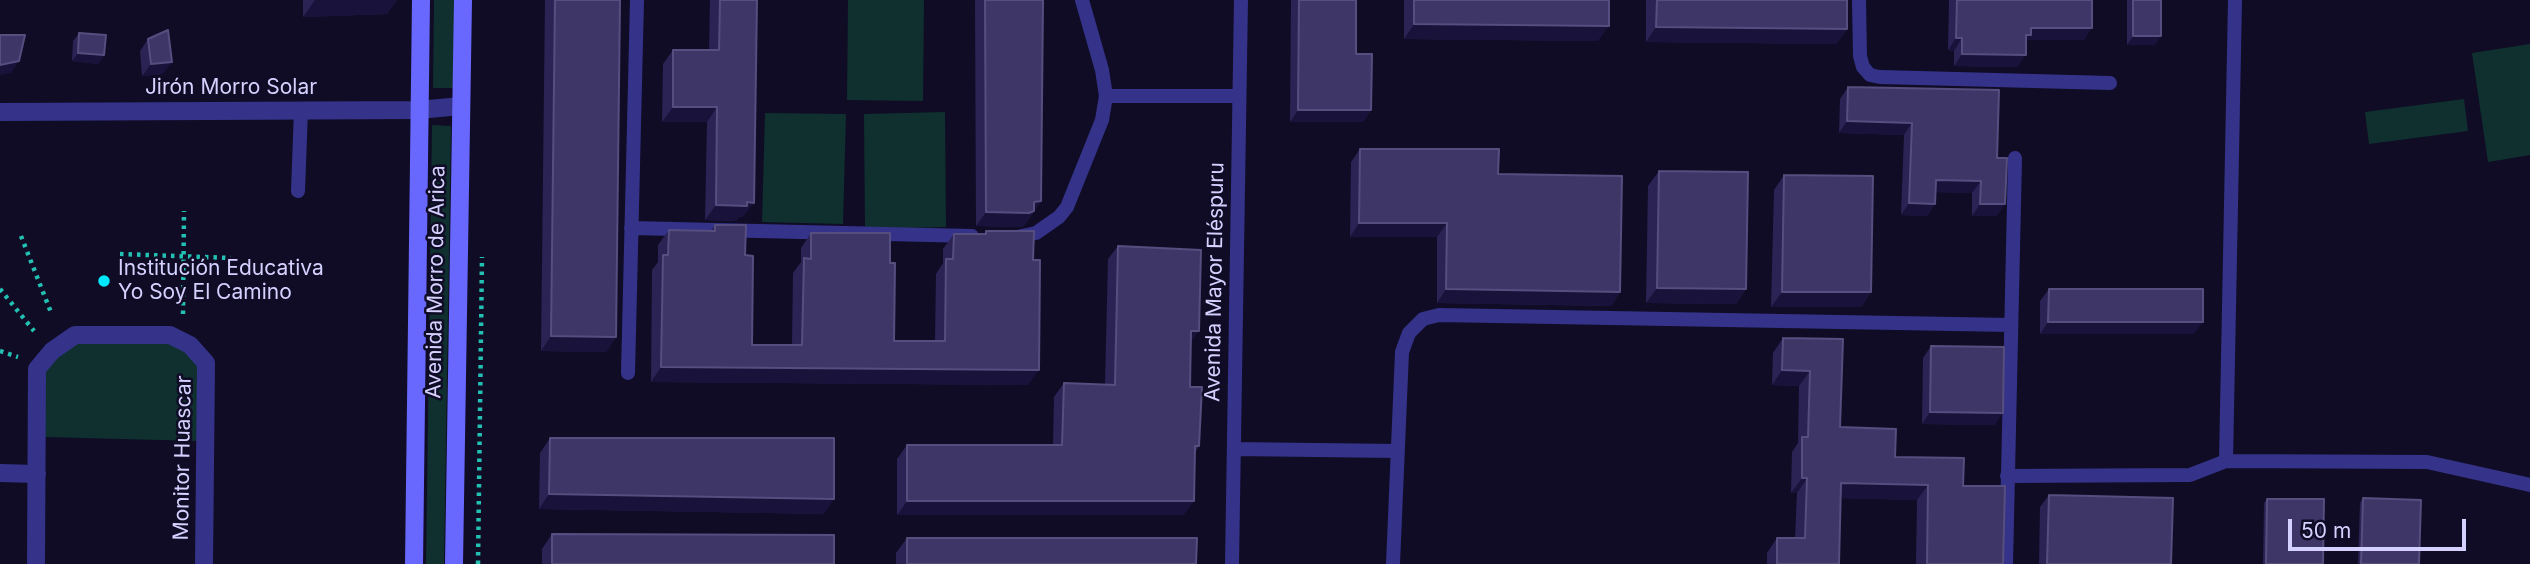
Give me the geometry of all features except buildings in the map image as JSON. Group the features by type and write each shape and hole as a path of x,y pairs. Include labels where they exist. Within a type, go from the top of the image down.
{"main road":[{"name":"Avenida Morro de Arica","path":"414,564 421,0"},
{"name":"Avenida Morro de Arica","path":"454,564 463,0"}],"street":[{"name":"Jirón Morro Solar","path":"0,112 418,110 461,106"},
{"name":"Monitor Huascar","path":"36,564 37,369 52,351 75,335 170,335 190,345 206,363 204,564"},
{"path":"0,473 37,474"}],"lane":[{"path":"628,373 637,0"},
{"path":"631,228 1020,237 1036,233 1049,226 1067,206 1102,120 1106,96 1102,70 1082,0"},
{"name":"Avenida Mayor Eléspuru","path":"1232,564 1241,0"},
{"path":"1859,0 1860,56 1863,67 1870,75 2110,83"},
{"path":"2226,461 2235,0"},
{"path":"1106,96 1239,96"},
{"path":"298,191 301,110"},
{"path":"2006,564 2015,158"},
{"path":"1393,564 1402,352 1409,333 1423,319 1439,316 2011,325"},
{"path":"1234,449 1397,451"},
{"path":"2007,476 2190,475 2226,461 2427,462 2530,485"}],"path":[{"path":"183,314 184,211"},
{"path":"21,236 52,315"},
{"path":"478,564 482,248"},
{"path":"120,254 231,258"},
{"path":"0,289 34,331"},
{"path":"0,351 18,357"}],"green space":[{"path":"434,0 455,0 453,88 433,88"},
{"path":"848,0 924,0 923,101 847,100"},
{"path":"2530,44 2530,155 2488,162 2472,53"},
{"path":"2464,99 2468,131 2369,144 2365,112"},
{"path":"945,112 946,227 865,229 864,114"},
{"path":"765,113 846,114 843,224 762,222"},
{"path":"432,125 451,126 444,564 426,564"},
{"path":"82,337 155,338 188,350 200,365 198,441 45,437 44,372 61,349"}],"place":[{"name":"Institución Educativa Yo Soy El Camino","path":"104,281"}]}
